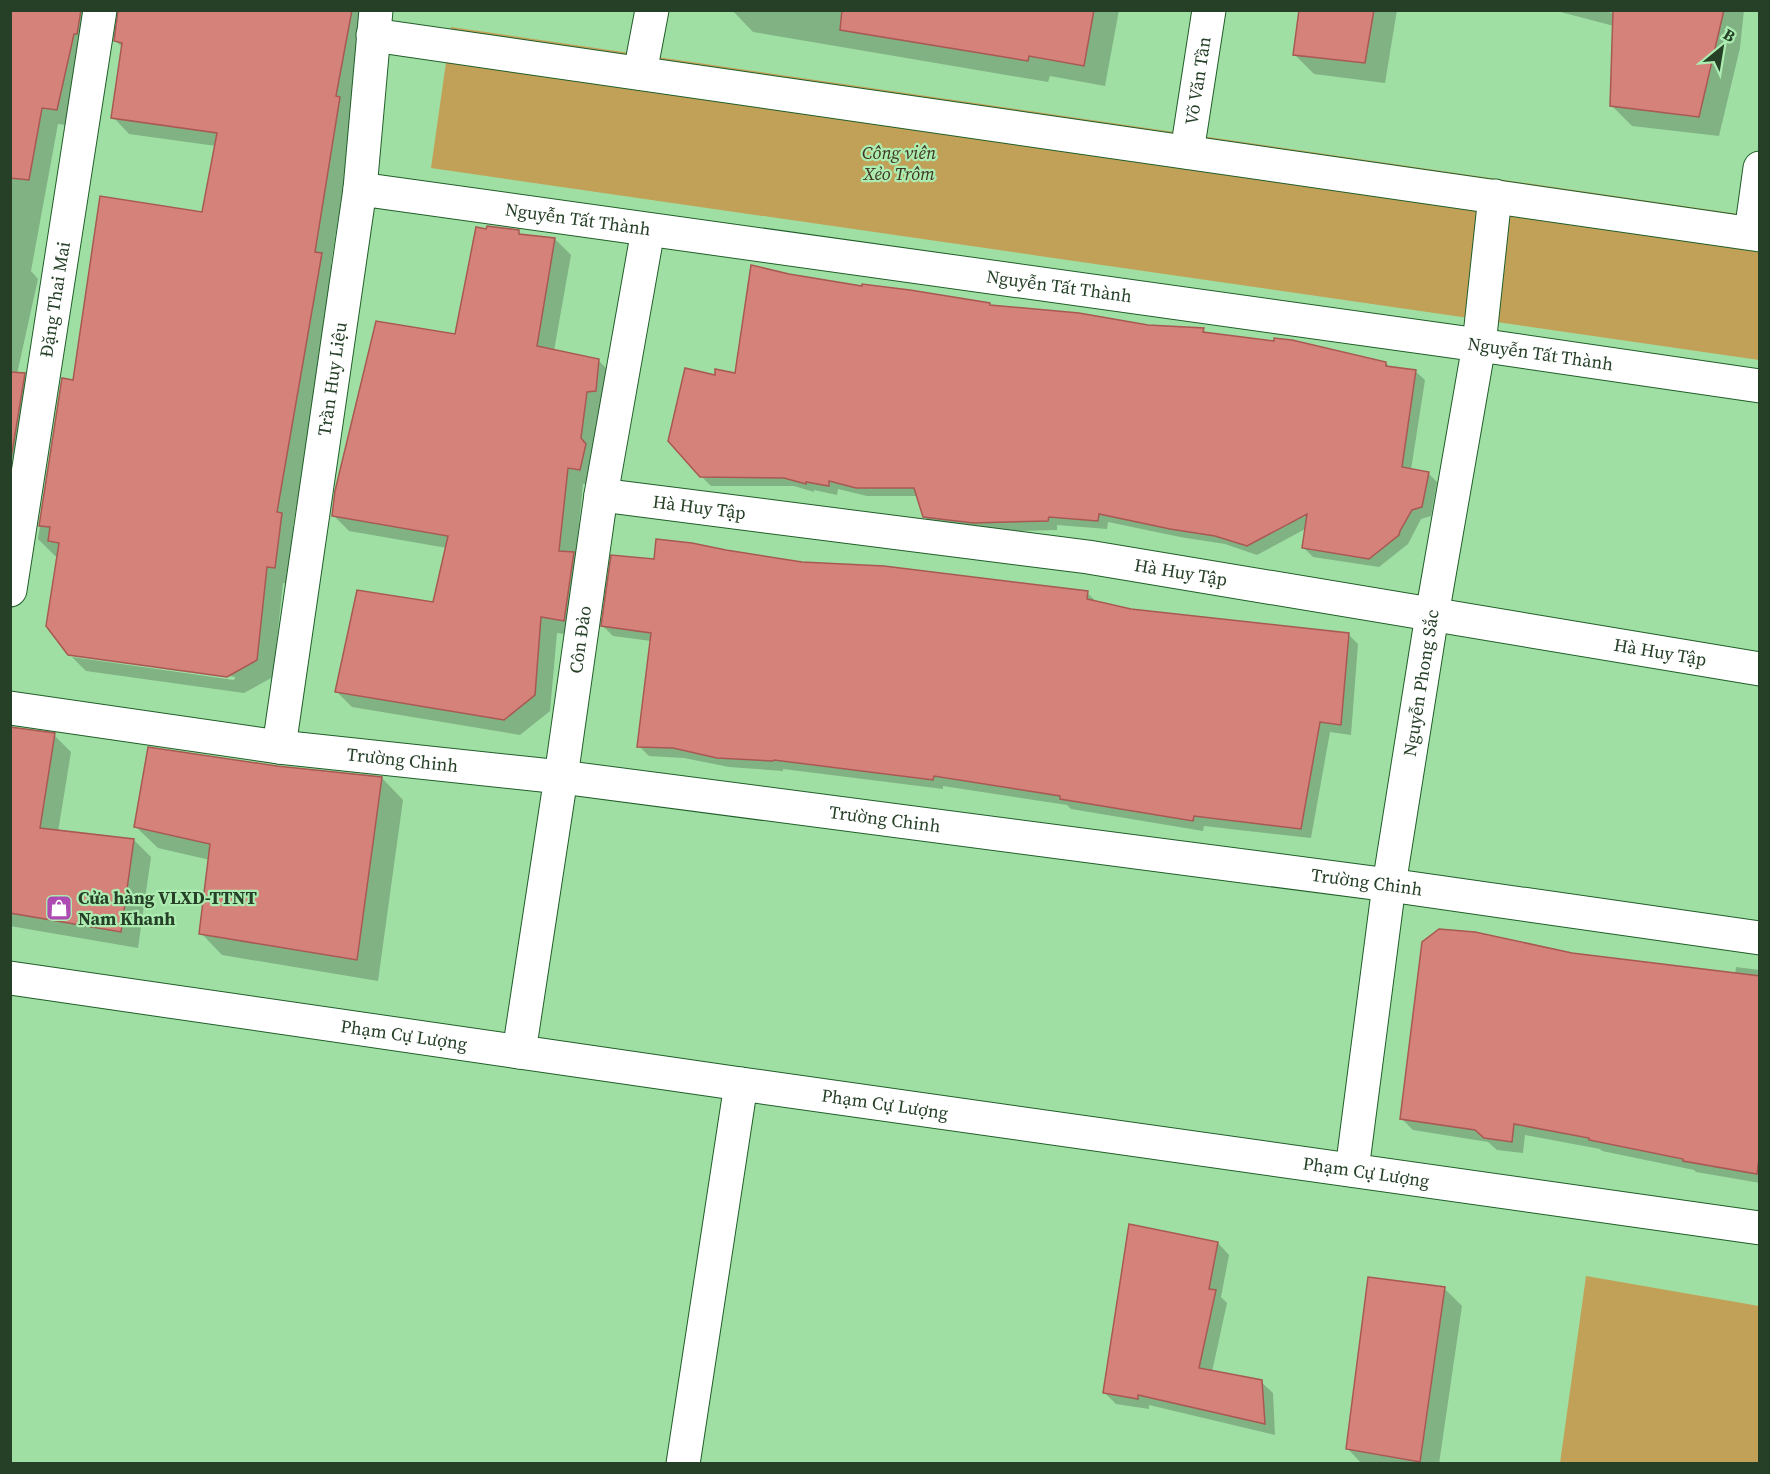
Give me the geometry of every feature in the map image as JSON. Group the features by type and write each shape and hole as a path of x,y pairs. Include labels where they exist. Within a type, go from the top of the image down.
{"street":[{"name":"Đặng Thai Mai","path":"10,590 100,10"},
{"path":"640,73 652,10"},
{"name":"Võ Văn Tần","path":"1187,152 1209,10"},
{"path":"375,23 640,73 1755,234 1760,168"},
{"name":"Trần Huy Liệu","path":"279,747 360,189 375,23"},
{"name":"Nguyễn Tất Thành","path":"360,189 1760,386"},
{"name":"Nguyễn Phong Sắc","path":"1352,1170 1389,885 1432,615 1479,345 1495,196"},
{"name":"Côn Đảo","path":"519,1052 601,495 648,230"},
{"name":"Hà Huy Tập","path":"601,495 1088,557 1760,669"},
{"name":"Trường Chinh","path":"10,708 279,747 561,777 1389,885 1760,938"},
{"name":"Phạm Cự Lượng","path":"10,978 1760,1228"},
{"path":"682,1464 741,1084"}],"green space":[{"name":"Công viên Xẻo Trôm","path":"451,27 1759,217 1759,360 431,168"},
{"path":"1586,1276 1759,1306 1759,1463 1560,1463"}],"building":[{"path":"10,10 81,10 57,110 42,108 29,180 10,178"},
{"path":"118,10 352,10 336,96 340,97 315,252 322,253 277,512 282,513 275,568 267,567 257,660 227,677 68,655 46,626 59,543 48,541 50,527 39,526 62,378 73,380 100,196 202,212 217,133 111,118 122,43 114,41"},
{"path":"842,10 1094,10 1084,66 1029,56 1028,61 840,30"},
{"path":"1299,10 1374,10 1365,63 1293,55"},
{"path":"1613,10 1724,10 1699,117 1610,106"},
{"path":"487,226 519,230 519,234 555,238 537,346 599,359 596,391 587,392 581,438 586,444 580,470 568,468 559,551 574,552 564,621 541,617 535,695 504,720 335,692 357,590 433,602 448,536 332,516 335,491 376,321 455,334 476,227 486,229"},
{"path":"751,265 789,274 862,286 862,284 910,290 990,303 990,305 1079,313 1148,325 1204,328 1203,332 1274,341 1274,338 1292,340 1386,362 1386,366 1416,370 1402,467 1429,472 1422,507 1412,510 1399,535 1369,559 1302,548 1307,514 1247,546 1215,536 1099,514 1098,521 1049,517 1048,521 973,523 923,517 914,488 856,488 829,481 829,486 806,482 806,484 784,478 700,477 668,441 685,368 715,375 715,369 735,373"},
{"path":"10,372 25,373 10,465"},
{"path":"656,539 802,562 884,566 1088,591 1087,599 1131,609 1349,633 1341,725 1320,722 1301,829 1194,816 1193,821 1060,799 1060,796 934,776 933,780 774,760 717,758 673,748 637,747 651,633 601,626 611,555 654,559"},
{"path":"10,727 55,733 40,828 134,839 121,932 10,913"},
{"path":"148,747 277,766 382,777 357,960 199,934 210,844 134,827"},
{"path":"1439,929 1475,932 1572,953 1760,976 1760,1149 1757,1174 1683,1161 1683,1159 1589,1140 1589,1138 1514,1124 1512,1142 1484,1138 1475,1130 1400,1119 1422,942"},
{"path":"1129,1224 1218,1242 1209,1289 1216,1290 1199,1368 1262,1380 1265,1424 1138,1395 1138,1399 1103,1393"},
{"path":"1368,1277 1445,1287 1420,1462 1346,1449"}],"place":[{"name":"Cửa hàng VLXD-TTNT Nam Khanh","path":"59,908"}]}
